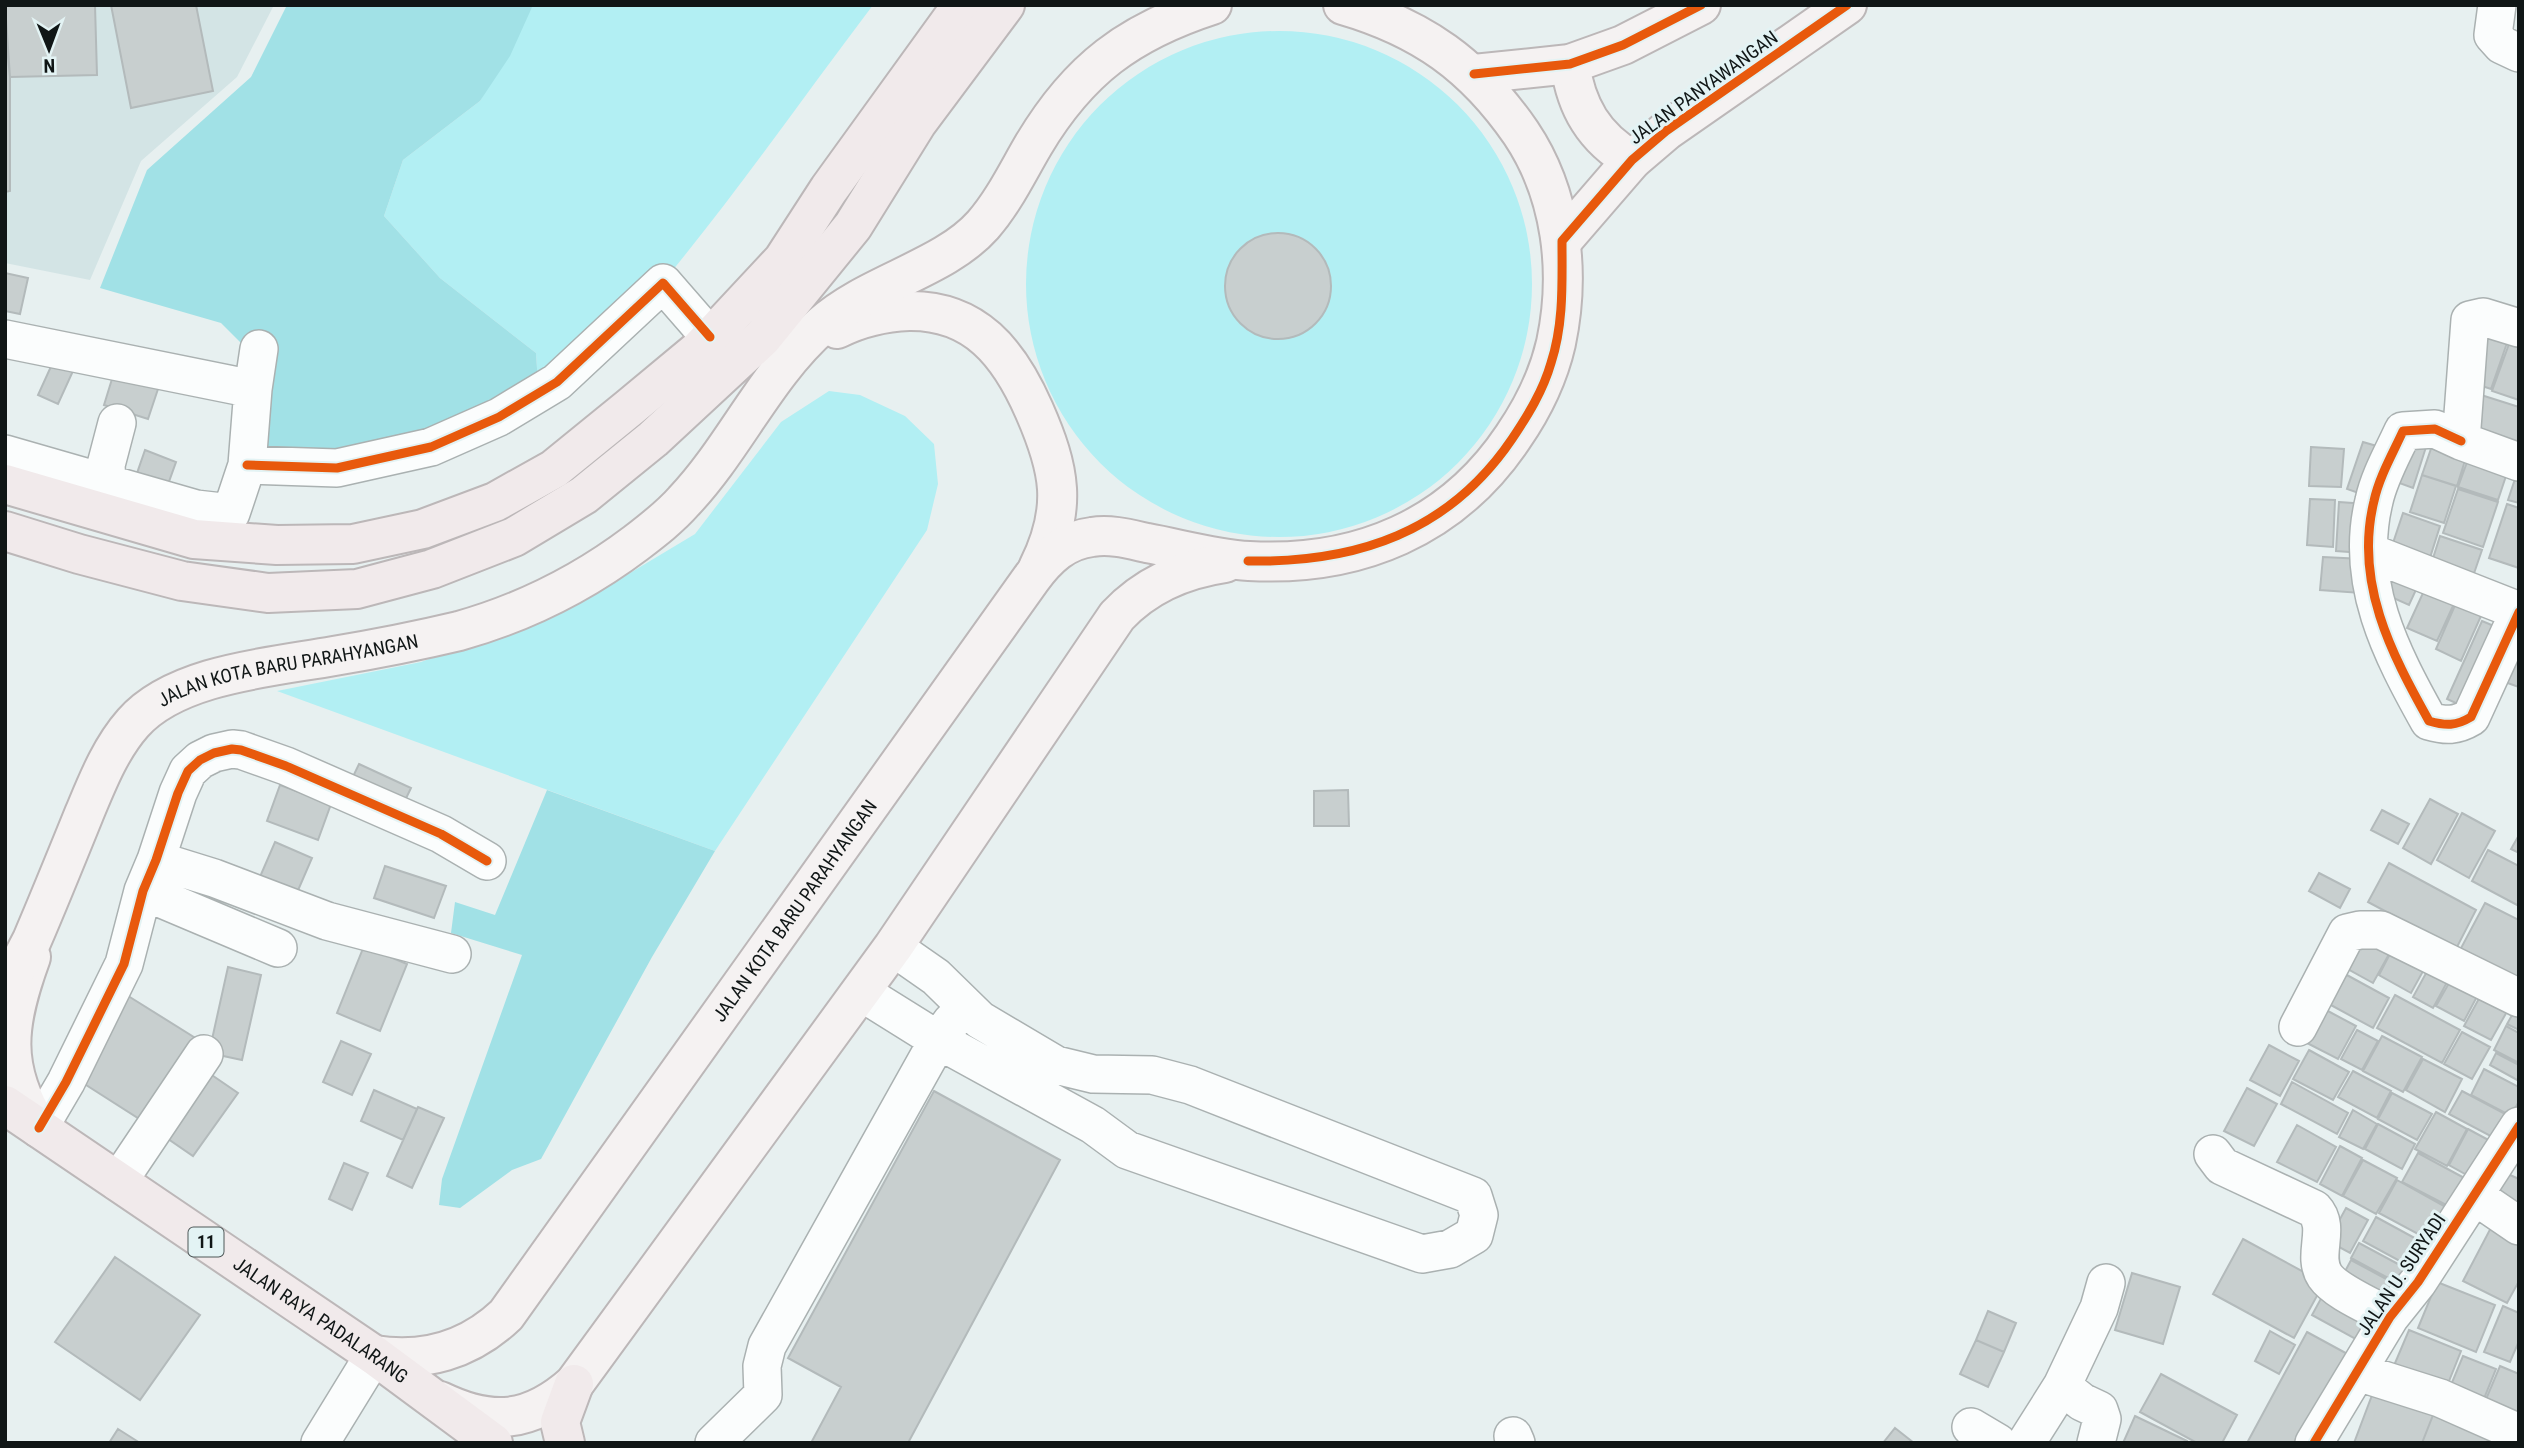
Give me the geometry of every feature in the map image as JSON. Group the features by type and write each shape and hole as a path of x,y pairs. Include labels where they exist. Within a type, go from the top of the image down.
{"highway":[{"path":"5,484 194,539 277,545 354,544 423,529 495,502 554,469 710,337 782,260 962,5"},
{"path":"5,531 182,581 268,593 356,589 432,569 514,537 584,495 653,439 762,338 853,226 917,123 1005,5"},
{"name":"JALAN RAYA PADALARANG","path":"5,1105 374,1355 493,1443"},
{"path":"565,1443 560,1422 573,1384"}],"main road":[{"path":"761,397 802,344 833,316 860,298 967,241 990,216 1055,112 1076,85 1097,65 1124,44 1156,26 1212,5"},
{"name":"JALAN KOTA BARU PARAHYANGAN","path":"573,1384 893,947 1122,611 1147,590 1204,567 1248,561 1322,558 1368,547 1407,531 1445,511 1480,480 1524,422 1541,393 1559,330 1563,293 1562,241 1552,197 1532,150 1503,107 1474,75 1442,49 1406,28 1343,5"},
{"path":"1474,75 1570,64 1623,45 1701,5"},
{"name":"JALAN PANYAWANGAN","path":"1562,241 1632,160 1666,131 1847,5"},
{"path":"1570,64 1573,85 1587,120 1616,151 1632,160"},
{"path":"761,397 811,346 831,332 863,318 898,312 931,312 947,315 971,326 991,342 1014,372 1028,396 1054,463 1058,490 1056,517 1049,543 1031,579"},
{"name":"JALAN KOTA BARU PARAHYANGAN","path":"5,982 19,965 32,940 97,782 114,749 132,723 157,702 194,686 256,670 401,644 462,630 538,602 605,565 670,516 702,480 761,397"},
{"name":"JALAN KOTA BARU PARAHYANGAN","path":"374,1355 410,1359 439,1354 478,1337 506,1315 1031,579 1054,552 1091,537 1118,537 1248,561"},
{"name":"JALAN KOTA BARU PARAHYANGAN","path":"39,1128 16,1086 11,1063 10,1038 22,982 68,853"},
{"name":"JALAN RAYA PADALARANG","path":"427,1394 475,1415 510,1417 543,1408 573,1384"}],"street":[{"path":"2497,5 2493,35 2502,45 2519,53"},
{"path":"247,465 337,468 431,447 488,422 557,382 663,283 710,337"},
{"path":"2461,441 2470,320 2483,317 2519,328"},
{"path":"5,339 253,389"},
{"path":"5,454 196,509 231,513 247,465 259,349"},
{"path":"107,483 106,465 117,423"},
{"path":"2369,552 2519,611 2471,717 2461,724 2445,726 2429,721 2402,671 2373,599 2369,552 2374,499 2403,431 2435,429 2519,462"},
{"path":"39,1128 66,1082 124,964 178,793 188,771 200,760 214,753 241,750 286,765 441,834 487,861"},
{"path":"150,875 278,948"},
{"path":"150,875 214,878 327,921 452,954"},
{"path":"2298,1027 2347,933 2360,930 2381,930 2519,998"},
{"path":"860,992 938,1040 1093,1125 1127,1150 1422,1254 1450,1249 1474,1235 1479,1215 1473,1196 1190,1085 1152,1074 1093,1074 1056,1065 980,1020 936,977 893,947"},
{"path":"714,1443 763,1395 762,1366 767,1346 938,1040 963,1004"},
{"path":"118,1182 204,1054"},
{"name":"JALAN U. SURYADI","path":"2314,1443 2390,1317 2418,1282 2519,1126"},
{"path":"2213,1154 2222,1166 2314,1209 2322,1223 2320,1262 2323,1274 2335,1285 2390,1317"},
{"path":"2475,1196 2519,1226"},
{"path":"2026,1443 2062,1386 2099,1308 2106,1283"},
{"path":"320,1443 374,1355"},
{"path":"2358,1372 2440,1398 2519,1433"},
{"path":"2062,1386 2082,1402 2099,1410 2102,1419 2096,1443"}],"shaded area":[{"path":"5,5 274,5 237,77 141,161 90,280 5,263"},
{"path":"287,5 533,5 510,56 480,101 403,160 384,216 440,278 536,353 540,415 435,463 273,483 244,346 221,323 100,288 147,170 251,77"},
{"path":"533,5 873,5 674,269 587,368 540,415 536,353 440,278 384,216 403,160 480,101"},
{"path":"1279,31 1328,35 1376,50 1420,73 1458,105 1490,143 1513,187 1528,235 1532,284 1528,333 1513,381 1490,425 1458,463 1420,495 1376,518 1328,533 1279,537 1230,533 1182,518 1138,495 1100,463 1068,425 1045,381 1030,333 1026,284 1030,235 1045,187 1068,143 1100,105 1138,73 1182,50 1230,35"},
{"path":"829,391 860,395 905,416 934,444 938,484 927,530 715,851 277,691 421,662 585,600 695,534 781,422"},
{"path":"547,790 715,851 652,957 541,1159 512,1170 460,1208 439,1205 442,1179 522,955 451,933 455,902 495,915"}],"building":[{"path":"5,5 95,5 97,75 10,77"},
{"path":"111,5 196,5 213,91 131,108"},
{"path":"5,28 10,77 10,191 5,192"},
{"path":"1278,233 1298,237 1316,248 1327,266 1331,286 1327,306 1316,324 1298,335 1278,339 1258,335 1240,324 1229,306 1225,286 1229,266 1240,248 1258,237"},
{"path":"5,273 28,278 20,314 5,311"},
{"path":"2486,336 2507,343 2491,389 2470,382"},
{"path":"2509,344 2519,347 2519,400 2492,391"},
{"path":"58,351 78,360 58,404 38,395"},
{"path":"116,366 161,380 148,419 104,405"},
{"path":"2478,394 2519,407 2519,443 2467,426"},
{"path":"2435,437 2469,448 2457,486 2422,475"},
{"path":"2405,440 2426,447 2413,488 2391,480"},
{"path":"2363,442 2387,449 2370,497 2347,489"},
{"path":"2311,447 2344,449 2341,487 2309,486"},
{"path":"145,450 176,462 166,490 135,479"},
{"path":"2471,451 2510,464 2498,500 2458,487"},
{"path":"2519,470 2519,503 2508,500"},
{"path":"2422,475 2456,486 2444,523 2410,512"},
{"path":"2458,489 2498,502 2483,547 2443,533"},
{"path":"2310,499 2335,500 2333,547 2307,545"},
{"path":"2339,502 2366,504 2363,553 2336,551"},
{"path":"2507,504 2519,508 2519,568 2489,558"},
{"path":"2403,513 2440,526 2428,564 2390,552"},
{"path":"2440,536 2482,550 2470,585 2429,571"},
{"path":"2323,557 2363,559 2361,593 2320,590"},
{"path":"2391,568 2420,581 2409,605 2380,592"},
{"path":"2428,582 2458,595 2437,641 2407,628"},
{"path":"2459,596 2485,607 2461,661 2436,649"},
{"path":"2482,621 2506,631 2471,710 2447,699"},
{"path":"2519,636 2519,687 2496,679"},
{"path":"359,764 411,788 400,811 348,787"},
{"path":"280,785 331,804 318,840 267,821"},
{"path":"1348,790 1349,826 1314,826 1314,791"},
{"path":"2430,799 2458,814 2431,864 2403,848"},
{"path":"2382,810 2409,824 2398,844 2371,830"},
{"path":"2462,813 2495,831 2469,878 2437,860"},
{"path":"2519,835 2519,853 2511,849"},
{"path":"275,842 312,858 293,902 256,886"},
{"path":"2488,850 2519,866 2519,906 2472,881"},
{"path":"2389,863 2476,910 2456,949 2368,902"},
{"path":"385,866 446,886 434,918 374,898"},
{"path":"2319,873 2350,889 2340,908 2309,891"},
{"path":"2485,903 2519,920 2519,982 2460,950"},
{"path":"2366,932 2393,947 2373,983 2346,968"},
{"path":"364,946 407,964 380,1031 337,1013"},
{"path":"2394,946 2427,964 2411,993 2379,975"},
{"path":"2431,964 2451,975 2433,1008 2413,997"},
{"path":"228,967 261,975 242,1060 209,1053"},
{"path":"2345,974 2389,998 2373,1028 2329,1004"},
{"path":"2453,976 2480,991 2464,1021 2436,1006"},
{"path":"2482,993 2509,1008 2491,1040 2464,1026"},
{"path":"125,994 205,1044 152,1127 72,1076"},
{"path":"2395,995 2460,1030 2442,1063 2377,1028"},
{"path":"2519,1003 2519,1030 2507,1024"},
{"path":"2326,1010 2356,1026 2338,1059 2307,1043"},
{"path":"2506,1026 2519,1033 2519,1063 2494,1050"},
{"path":"2357,1030 2378,1041 2362,1070 2341,1059"},
{"path":"2462,1032 2490,1047 2472,1079 2444,1064"},
{"path":"2382,1036 2422,1057 2403,1092 2363,1071"},
{"path":"341,1041 371,1054 352,1095 323,1082"},
{"path":"2269,1045 2299,1061 2280,1096 2250,1080"},
{"path":"2309,1050 2349,1072 2333,1100 2293,1079"},
{"path":"2496,1053 2519,1065 2519,1081 2490,1065"},
{"path":"2423,1059 2462,1079 2445,1112 2406,1090"},
{"path":"203,1069 238,1093 193,1156 158,1132"},
{"path":"2484,1069 2519,1087 2519,1101 2511,1116 2471,1095"},
{"path":"2353,1071 2391,1091 2377,1118 2338,1097"},
{"path":"2292,1082 2348,1113 2337,1134 2281,1104"},
{"path":"2247,1088 2277,1104 2254,1146 2224,1131"},
{"path":"374,1090 417,1109 403,1140 361,1121"},
{"path":"934,1091 1060,1160 908,1443 811,1443 841,1387 788,1358"},
{"path":"2462,1091 2511,1117 2498,1140 2449,1114"},
{"path":"2392,1093 2432,1114 2417,1140 2378,1119"},
{"path":"418,1107 444,1118 412,1188 387,1176"},
{"path":"2353,1110 2377,1124 2363,1149 2339,1137"},
{"path":"2436,1112 2467,1129 2447,1166 2415,1149"},
{"path":"2378,1124 2415,1144 2402,1169 2365,1149"},
{"path":"2297,1125 2336,1147 2317,1182 2277,1162"},
{"path":"2468,1129 2494,1143 2474,1179 2449,1165"},
{"path":"2340,1146 2362,1158 2342,1196 2320,1184"},
{"path":"2418,1153 2468,1180 2452,1208 2402,1182"},
{"path":"2363,1160 2397,1178 2376,1214 2343,1196"},
{"path":"344,1163 368,1173 352,1210 329,1199"},
{"path":"2501,1171 2519,1179 2519,1211 2490,1199"},
{"path":"2397,1180 2449,1209 2431,1241 2379,1213"},
{"path":"2346,1208 2368,1220 2350,1253 2328,1241"},
{"path":"2376,1217 2433,1248 2420,1272 2363,1241"},
{"path":"2495,1220 2519,1232 2519,1281 2507,1303 2463,1281"},
{"path":"2243,1239 2324,1283 2294,1338 2213,1294"},
{"path":"2359,1243 2411,1271 2403,1286 2351,1258"},
{"path":"115,1257 200,1315 140,1400 55,1342"},
{"path":"2351,1260 2401,1287 2390,1308 2340,1281"},
{"path":"2132,1273 2180,1287 2163,1344 2115,1330"},
{"path":"2437,1282 2495,1305 2476,1352 2418,1328"},
{"path":"2324,1293 2373,1319 2361,1342 2312,1315"},
{"path":"2503,1306 2519,1313 2519,1341 2510,1362 2484,1352"},
{"path":"1988,1311 2016,1323 2004,1352 1976,1340"},
{"path":"2409,1330 2461,1351 2443,1396 2390,1375"},
{"path":"2270,1331 2295,1345 2279,1374 2255,1361"},
{"path":"2307,1332 2353,1357 2306,1443 2247,1443"},
{"path":"1976,1340 2004,1352 1988,1387 1960,1374"},
{"path":"2463,1356 2496,1369 2479,1411 2446,1397"},
{"path":"2500,1366 2519,1374 2519,1427 2481,1411"},
{"path":"2161,1374 2237,1415 2222,1443 2197,1443 2140,1412"},
{"path":"2377,1382 2437,1405 2422,1443 2354,1443"},
{"path":"2437,1405 2519,1443 2422,1443"},
{"path":"2135,1416 2187,1441 2187,1443 2123,1443"},
{"path":"1895,1428 1914,1443 1883,1443"},
{"path":"118,1429 140,1443 109,1443"}],"cycle path":[{"path":"1474,74 1570,64 1623,45 1701,5"},
{"path":"1248,561 1326,556 1363,548 1397,536 1430,519 1460,498 1487,471 1512,439 1548,373 1560,318 1562,241 1632,160 1666,131 1847,5"},
{"path":"247,465 337,468 431,447 499,417 557,382 663,283 710,337"},
{"path":"2461,441 2435,429 2403,431 2379,483 2369,531 2369,560 2380,616 2402,669 2429,721 2451,724 2471,717 2519,612"},
{"path":"39,1128 66,1082 124,964 143,891 178,793 188,771 200,760 214,753 241,750 286,766 441,834 487,861"},
{"path":"2314,1443 2390,1317 2418,1282 2519,1126"}]}
